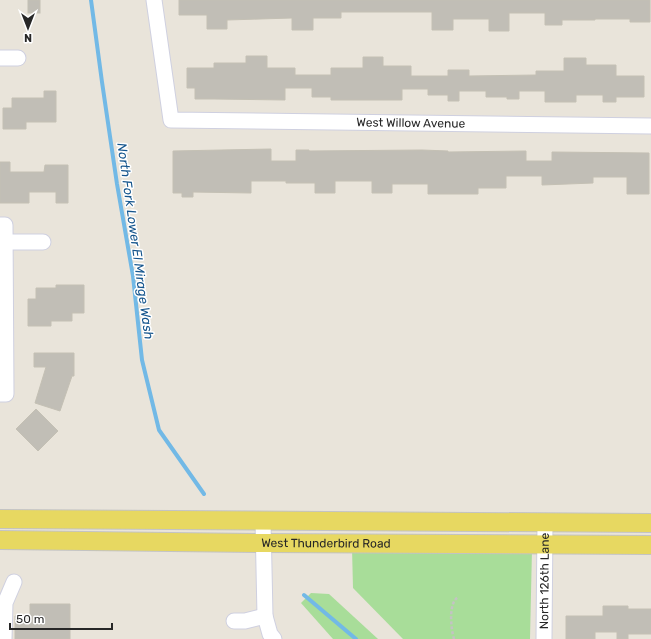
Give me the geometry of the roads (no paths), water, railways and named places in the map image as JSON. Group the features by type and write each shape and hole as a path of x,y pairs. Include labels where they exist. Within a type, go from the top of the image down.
{"main road":[{"name":"West Thunderbird Road","path":"0,519 651,523"},
{"name":"West Thunderbird Road","path":"0,540 651,545"}],"street":[{"name":"West Willow Avenue","path":"154,0 171,120 651,126"},
{"path":"0,58 18,58"},
{"path":"2,225 5,242 3,394"},
{"path":"5,242 43,242"},
{"path":"263,521 265,616 270,634 274,639"},
{"name":"North 126th Lane","path":"544,639 545,522"},
{"path":"4,639 5,603 14,582"},
{"path":"234,621 245,621 265,616"}],"waterway":[{"name":"North Fork Lower El Mirage Wash","path":"91,0 117,184 133,276 142,360 159,430 204,494"},
{"name":"North Fork Lower El Mirage Wash","path":"304,595 356,639"}]}
